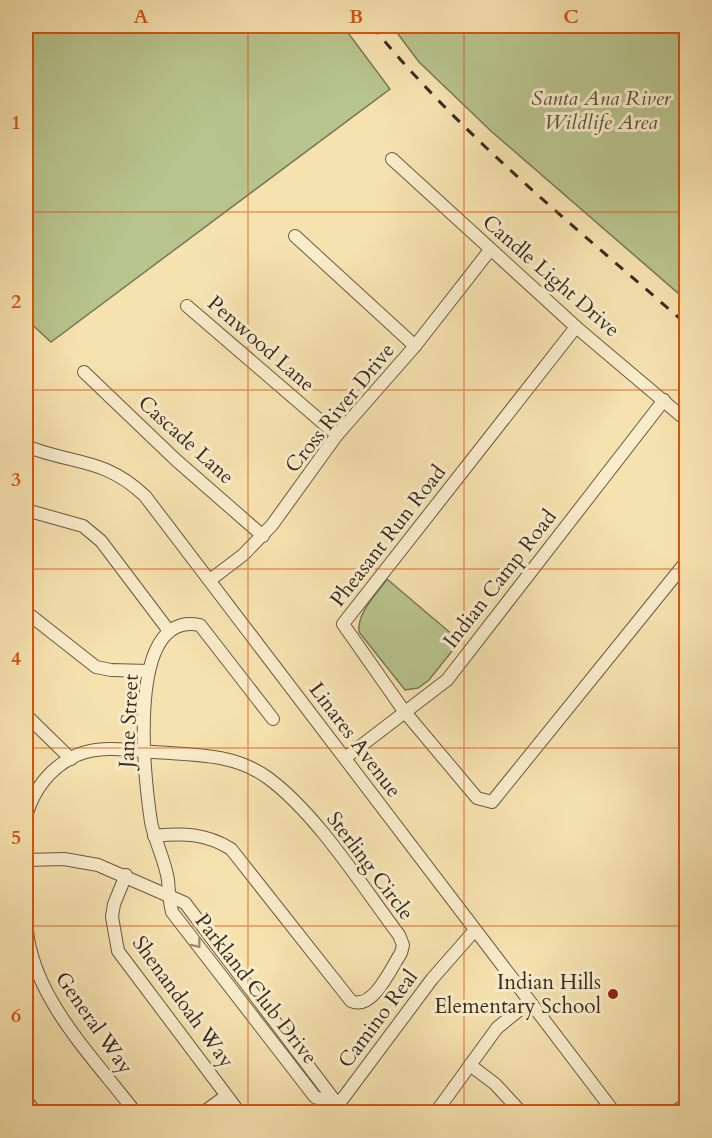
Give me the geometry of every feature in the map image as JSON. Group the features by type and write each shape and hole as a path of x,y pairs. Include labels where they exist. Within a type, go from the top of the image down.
{"street":[{"name":"Candle Light Drive","path":"392,159 576,327 687,420"},
{"path":"295,236 415,346"},
{"name":"Cross River Drive","path":"210,580 243,555 262,536 337,435 415,346 490,250"},
{"name":"Penwood Lane","path":"187,306 337,435"},
{"name":"Pheasant Run Road","path":"576,327 343,624 404,711 477,798 492,802 687,562"},
{"name":"Cascade Lane","path":"84,372 262,536"},
{"name":"Indian Camp Road","path":"345,758 447,680 664,400"},
{"name":"Linares Avenue","path":"26,446 103,466 129,481 159,513 614,1113"},
{"path":"26,510 83,526 101,541 169,631 187,623 200,626 273,719"},
{"path":"26,612 96,667 111,670 148,671"},
{"name":"Jane Street","path":"168,895 168,879 154,836 144,751 148,671 157,645 169,631"},
{"path":"26,715 71,759"},
{"path":"27,807 41,784 71,759 93,750 144,751"},
{"name":"Sterling Circle","path":"144,751 186,753 225,759 266,777 301,807 322,834 399,935 403,945 401,953 367,1001 357,1004 351,1001 231,849 213,838 190,832 154,836"},
{"name":"Parkland Club Drive","path":"26,860 79,861 126,875 185,903 334,1110"},
{"name":"Shenandoah Way","path":"126,875 114,904 112,917 118,951 239,1113"},
{"name":"General Way","path":"26,917 29,954 45,991 135,1113"},
{"name":"Camino Real","path":"334,1110 432,979 475,930"},
{"path":"436,1113 497,1028 529,1002"},
{"path":"470,1065 495,1084 521,1113"},
{"path":"204,1113 226,1096"},
{"path":"26,1100 35,1113"},
{"path":"675,1113 687,1104"}],"green space":[{"path":"26,26 343,26 390,89 51,342 26,319"},
{"name":"Santa Ana River Wildlife Area","path":"392,26 686,26 686,300 492,132 419,62"},
{"path":"387,579 460,641 429,680 418,688 405,690 359,632 364,611"}],"railway":[{"path":"372,26 407,67 483,144 686,324"}],"place":[{"name":"Indian Hills Elementary School","path":"613,994"}]}
